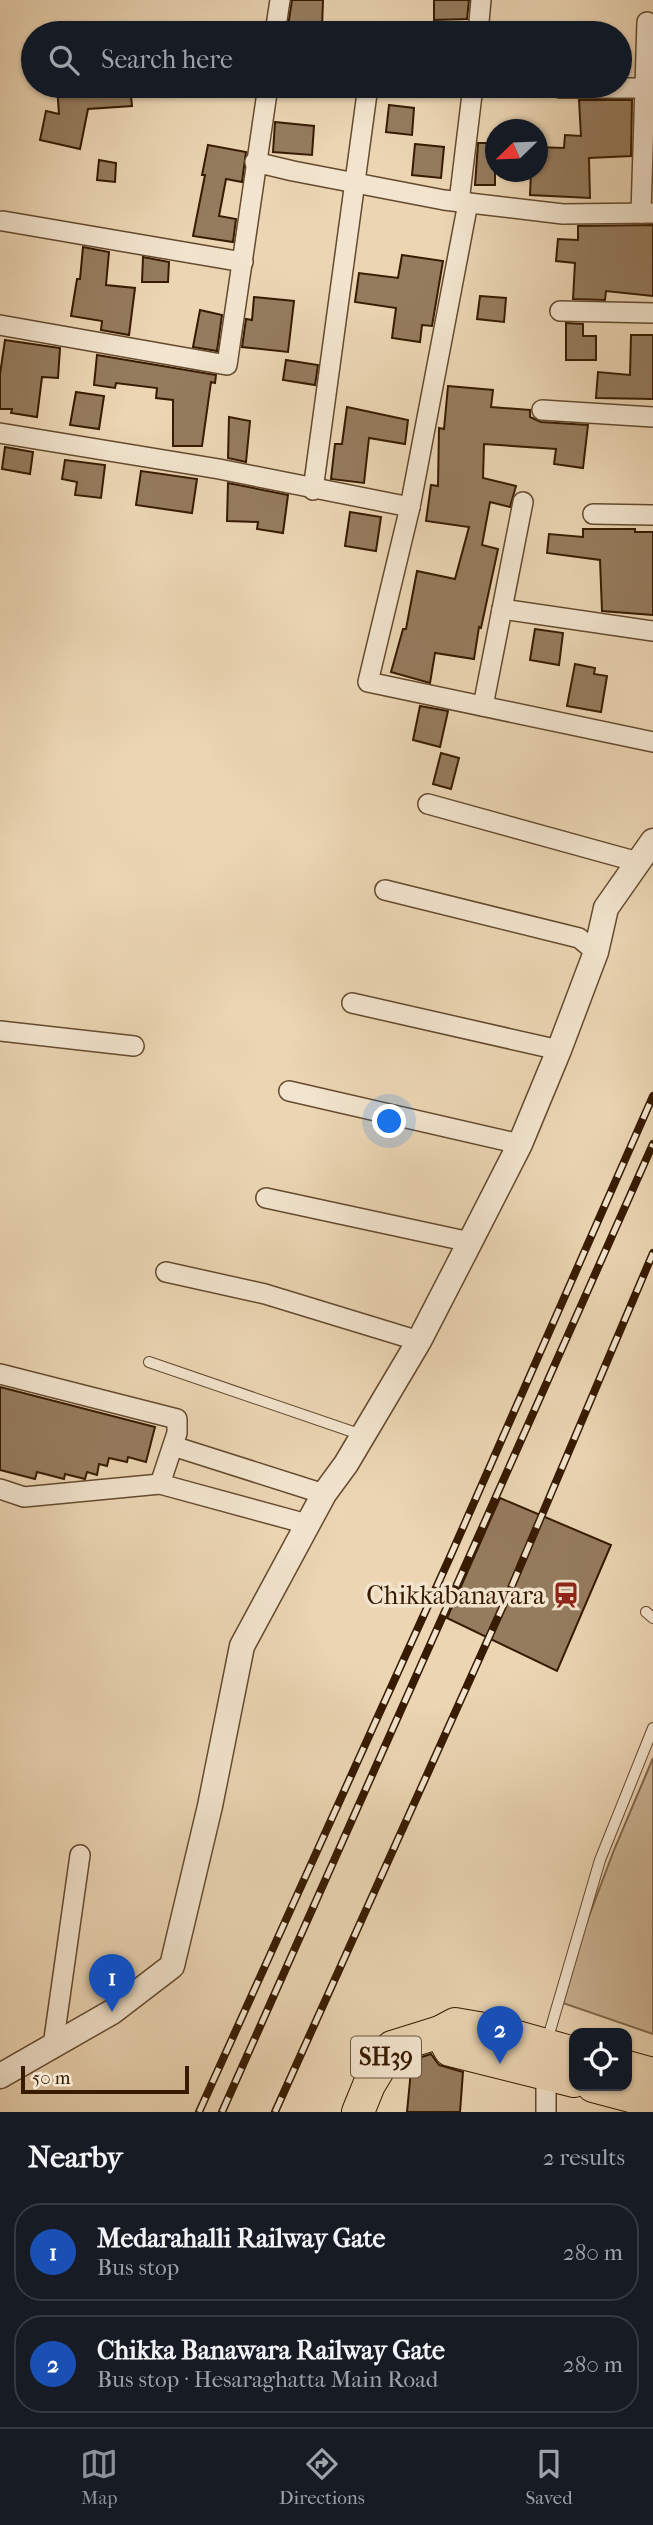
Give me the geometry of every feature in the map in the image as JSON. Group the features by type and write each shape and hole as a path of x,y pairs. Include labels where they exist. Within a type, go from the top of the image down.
{"main road":[{"name":"SH39","path":"358,2112 369,2085 392,2047 440,2032 455,2024 496,2031 560,2063"},
{"path":"632,2072 650,2088"},
{"path":"632,2087 650,2088"}],"street":[{"path":"277,21 280,0"},
{"path":"479,21 481,0"},
{"path":"256,162 463,202 563,214 647,213 647,22"},
{"path":"632,88 645,88"},
{"path":"0,325 227,365 266,98"},
{"path":"313,490 366,98"},
{"path":"472,98 463,202 410,508 368,682 653,742"},
{"path":"3,221 243,262"},
{"path":"560,311 653,313"},
{"path":"542,410 653,417"},
{"path":"0,433 219,469 410,508"},
{"path":"483,706 523,502"},
{"path":"593,514 653,515"},
{"path":"502,609 653,631"},
{"path":"428,804 638,862"},
{"path":"0,2076 112,2012 173,1966 210,1807 242,1646 324,1493 363,1436 419,1341 470,1242 520,1144 559,1050 596,952 606,908 653,841"},
{"path":"385,890 579,939 596,952"},
{"path":"352,1003 559,1050"},
{"path":"0,1031 134,1046"},
{"path":"289,1091 520,1144"},
{"path":"266,1198 470,1242"},
{"path":"166,1272 265,1294 419,1341"},
{"path":"0,1374 177,1419 177,1433 160,1484"},
{"path":"173,1446 324,1493"},
{"path":"0,1489 24,1497 160,1484 307,1524"},
{"path":"53,2046 80,1855"},
{"path":"546,2112 560,2063"}],"lane":[{"path":"149,1362 363,1436"},
{"path":"560,2063 600,1860 653,1728"}],"shaded area":[{"path":"653,1758 653,2034 557,2001 614,1850"}],"building":[{"path":"292,0 323,0 322,21 289,21"},
{"path":"434,0 469,0 467,19 434,20"},
{"path":"58,98 131,98 132,106 88,109 80,149 40,140 46,111 59,114"},
{"path":"579,100 632,100 631,156 589,158 590,198 530,195 531,182 548,182 548,147 564,148 565,135 581,136"},
{"path":"389,105 414,108 412,135 386,132"},
{"path":"275,122 314,126 312,155 273,152"},
{"path":"478,143 485,143 485,182 495,182 495,185 475,185"},
{"path":"415,144 444,147 441,178 412,175"},
{"path":"208,145 246,152 242,182 226,179 219,216 236,219 233,242 193,236"},
{"path":"99,160 116,163 115,182 97,180"},
{"path":"653,225 653,296 606,291 605,300 573,299 575,263 556,261 558,239 578,240 578,226"},
{"path":"83,247 109,252 106,285 135,288 129,335 101,330 102,321 71,316 77,279 80,279"},
{"path":"402,255 443,261 432,326 422,325 420,342 392,338 396,308 355,302 359,273 398,278"},
{"path":"143,257 169,262 168,282 142,282"},
{"path":"480,296 506,298 504,322 477,319"},
{"path":"254,297 294,301 288,352 242,347 246,319 252,320"},
{"path":"200,310 222,315 217,351 193,347"},
{"path":"566,323 583,324 583,336 596,336 596,360 566,360"},
{"path":"631,335 653,335 653,399 596,398 598,372 630,375"},
{"path":"5,340 60,348 58,378 42,377 37,417 11,413 12,409 0,409 0,374"},
{"path":"97,355 216,375 215,383 211,382 202,446 173,446 173,400 156,398 157,388 116,383 115,388 94,385"},
{"path":"286,360 318,365 315,385 283,380"},
{"path":"448,386 493,390 491,407 530,410 530,417 541,422 588,425 583,468 554,464 556,449 484,444 483,478 516,486 510,507 490,502 482,545 498,549 474,659 435,653 430,683 391,672 403,629 406,629 417,571 455,579 469,527 426,521 431,485 438,486 439,428 444,429"},
{"path":"76,392 104,396 99,429 70,425"},
{"path":"347,407 408,420 405,444 369,438 364,483 331,479 335,444 342,444"},
{"path":"229,417 250,421 246,462 228,458"},
{"path":"5,447 33,452 30,474 2,469"},
{"path":"65,460 105,465 101,498 75,495 77,482 62,479"},
{"path":"141,471 197,479 192,513 136,505"},
{"path":"228,483 288,495 283,533 257,529 258,522 227,521"},
{"path":"350,512 381,517 376,551 345,546"},
{"path":"583,529 635,529 635,532 653,532 653,615 602,611 600,560 547,553 549,534 583,537"},
{"path":"535,629 563,633 559,665 530,660"},
{"path":"575,664 595,668 594,674 607,676 601,712 567,706"},
{"path":"420,706 448,711 440,747 413,740"},
{"path":"441,753 459,758 451,789 433,784"},
{"path":"0,1387 155,1427 146,1462 128,1457 127,1462 109,1458 107,1466 99,1464 97,1475 87,1472 85,1479 65,1474 64,1479 37,1472 35,1479 0,1470"},
{"path":"500,1498 611,1545 557,1671 447,1618"},
{"path":"431,2054 439,2065 463,2072 460,2112 407,2112 412,2060"}],"railway":[{"path":"199,2112 450,1557 653,1096"},
{"path":"222,2112 653,1144"},
{"path":"275,2112 508,1595 653,1253"}],"place":[{"name":"Chikkabanavara","path":"566,1595"},
{"name":"Medarahalli Railway Gate","path":"112,2012"},
{"name":"Chikka Banawara Railway Gate","path":"500,2064"}]}
